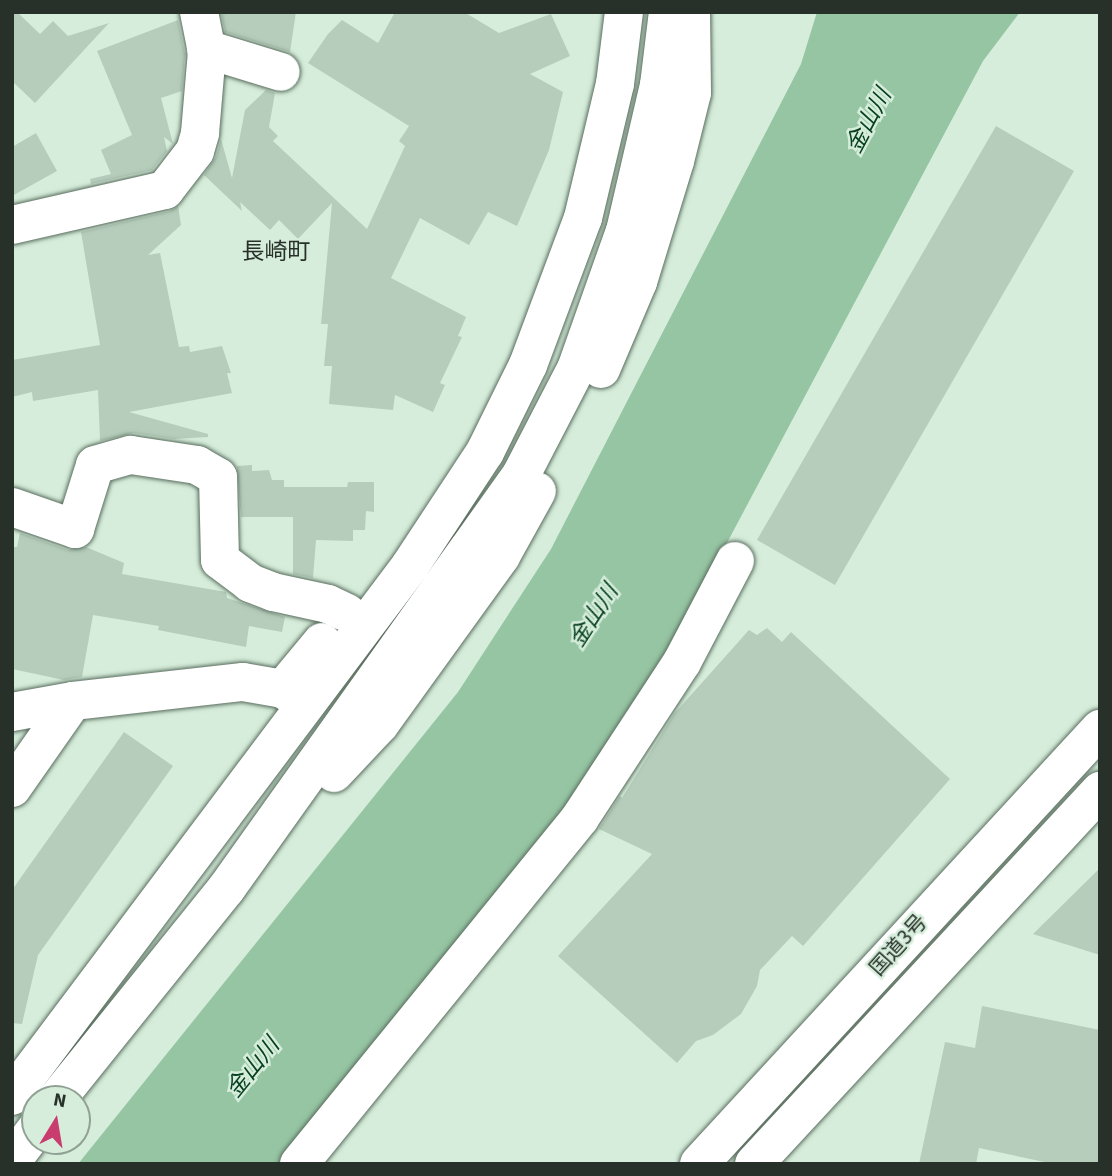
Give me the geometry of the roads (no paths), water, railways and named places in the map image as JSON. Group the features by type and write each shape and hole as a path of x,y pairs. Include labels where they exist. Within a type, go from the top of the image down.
{"main road":[{"path":"12,225 165,190 195,152 201,133 206,93 206,49 199,12"},
{"path":"295,697 410,566 485,452 528,365 583,218 615,84 624,12"},
{"path":"12,1096 295,697 479,411 528,309 579,185 602,66 624,12"},
{"path":"68,1085 226,889 521,475 576,369 625,231 659,85 668,12"},
{"path":"226,889 380,724 500,556 589,396 638,282 675,161 692,93 691,12"},
{"path":"206,49 281,72"},
{"path":"12,507 75,530 95,465 131,455 197,465 218,477 220,560 250,583 273,592 328,604 347,613"},
{"path":"299,1164 580,818 682,662 735,561"},
{"path":"12,712 73,701 243,682 295,697"},
{"path":"12,788 73,701"},
{"name":"国道3号","path":"699,1164 1100,729"},
{"name":"国道3号","path":"754,1164 1100,790"}],"water":[{"name":"金山川","path":"817,12 1020,12 983,61 694,605 592,772 278,1164 78,1164 85,1155 91,1155 91,1148 458,692 551,549 801,64"}],"district":[{"name":"長崎町","path":"276,252"}]}
